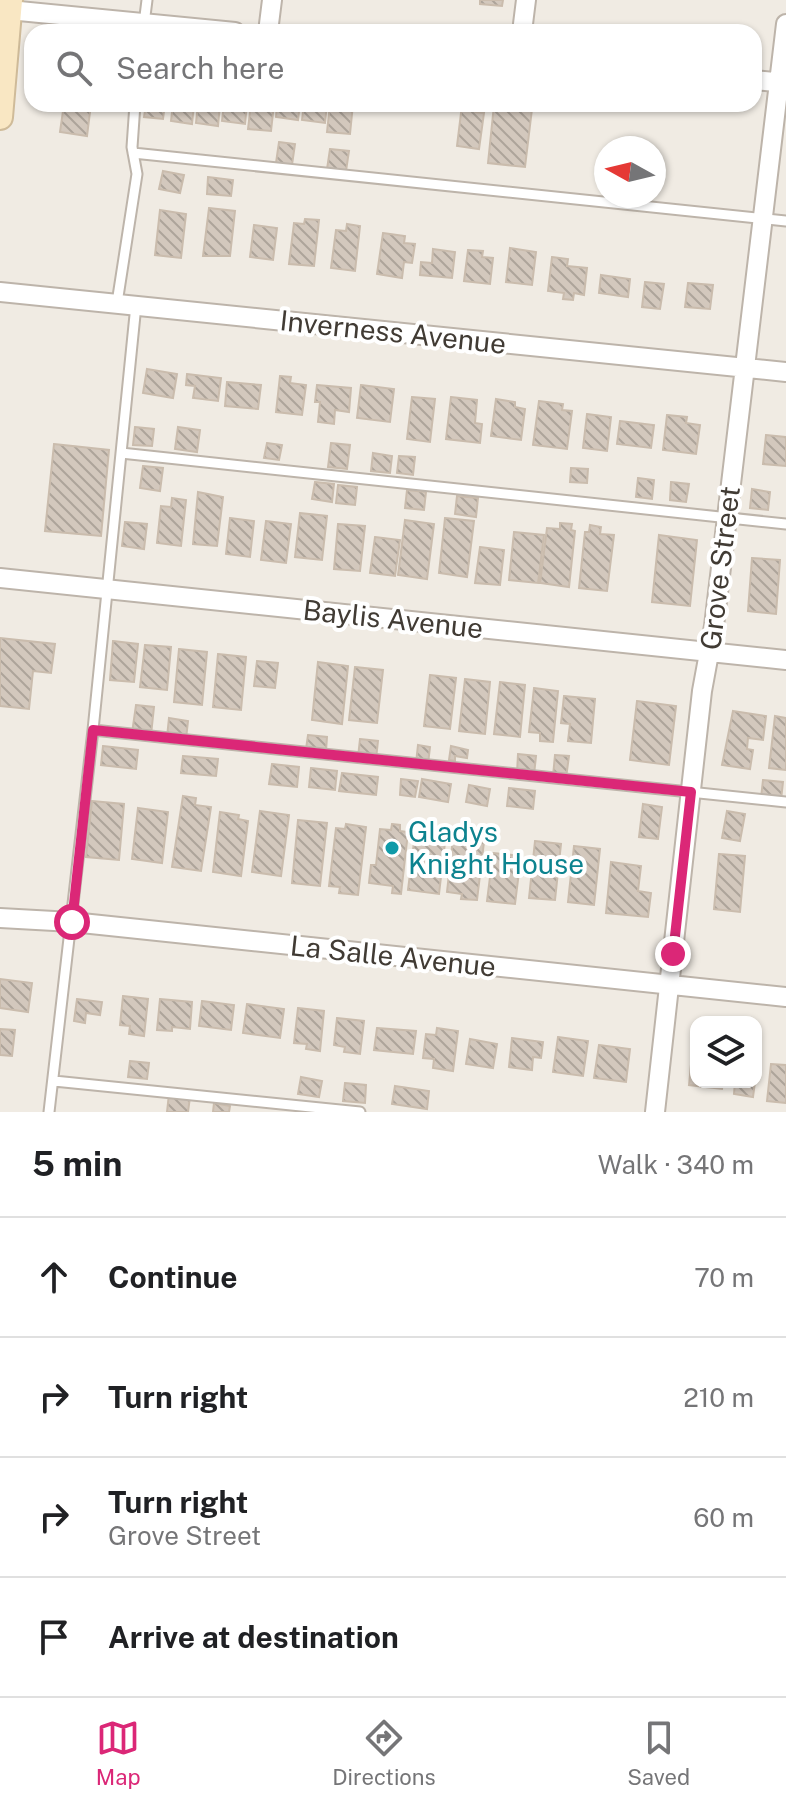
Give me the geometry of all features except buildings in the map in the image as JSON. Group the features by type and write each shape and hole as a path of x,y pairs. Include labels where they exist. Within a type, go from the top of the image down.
{"main road":[{"path":"0,117 9,5"}],"street":[{"path":"269,24 272,0"},
{"path":"523,24 526,0"},
{"path":"9,5 126,24"},
{"name":"Grove Street","path":"655,1112 702,691 710,653 762,219 782,83 786,24"},
{"path":"762,81 782,83"},
{"name":"Inverness Avenue","path":"0,292 786,372"},
{"name":"Baylis Avenue","path":"0,578 786,660"},
{"name":"La Salle Avenue","path":"0,918 72,922 786,997"}],"lane":[{"path":"144,24 147,0"},
{"path":"49,1112 121,453 126,304 137,174 133,153 135,112"},
{"path":"133,153 786,221"},
{"path":"121,453 786,524"},
{"path":"93,730 786,802"},
{"path":"54,1081 360,1112"}],"place":[{"name":"Gladys Knight House","path":"392,848"}],"route":[{"path":"72,922 93,730 691,792 673,954"}]}
